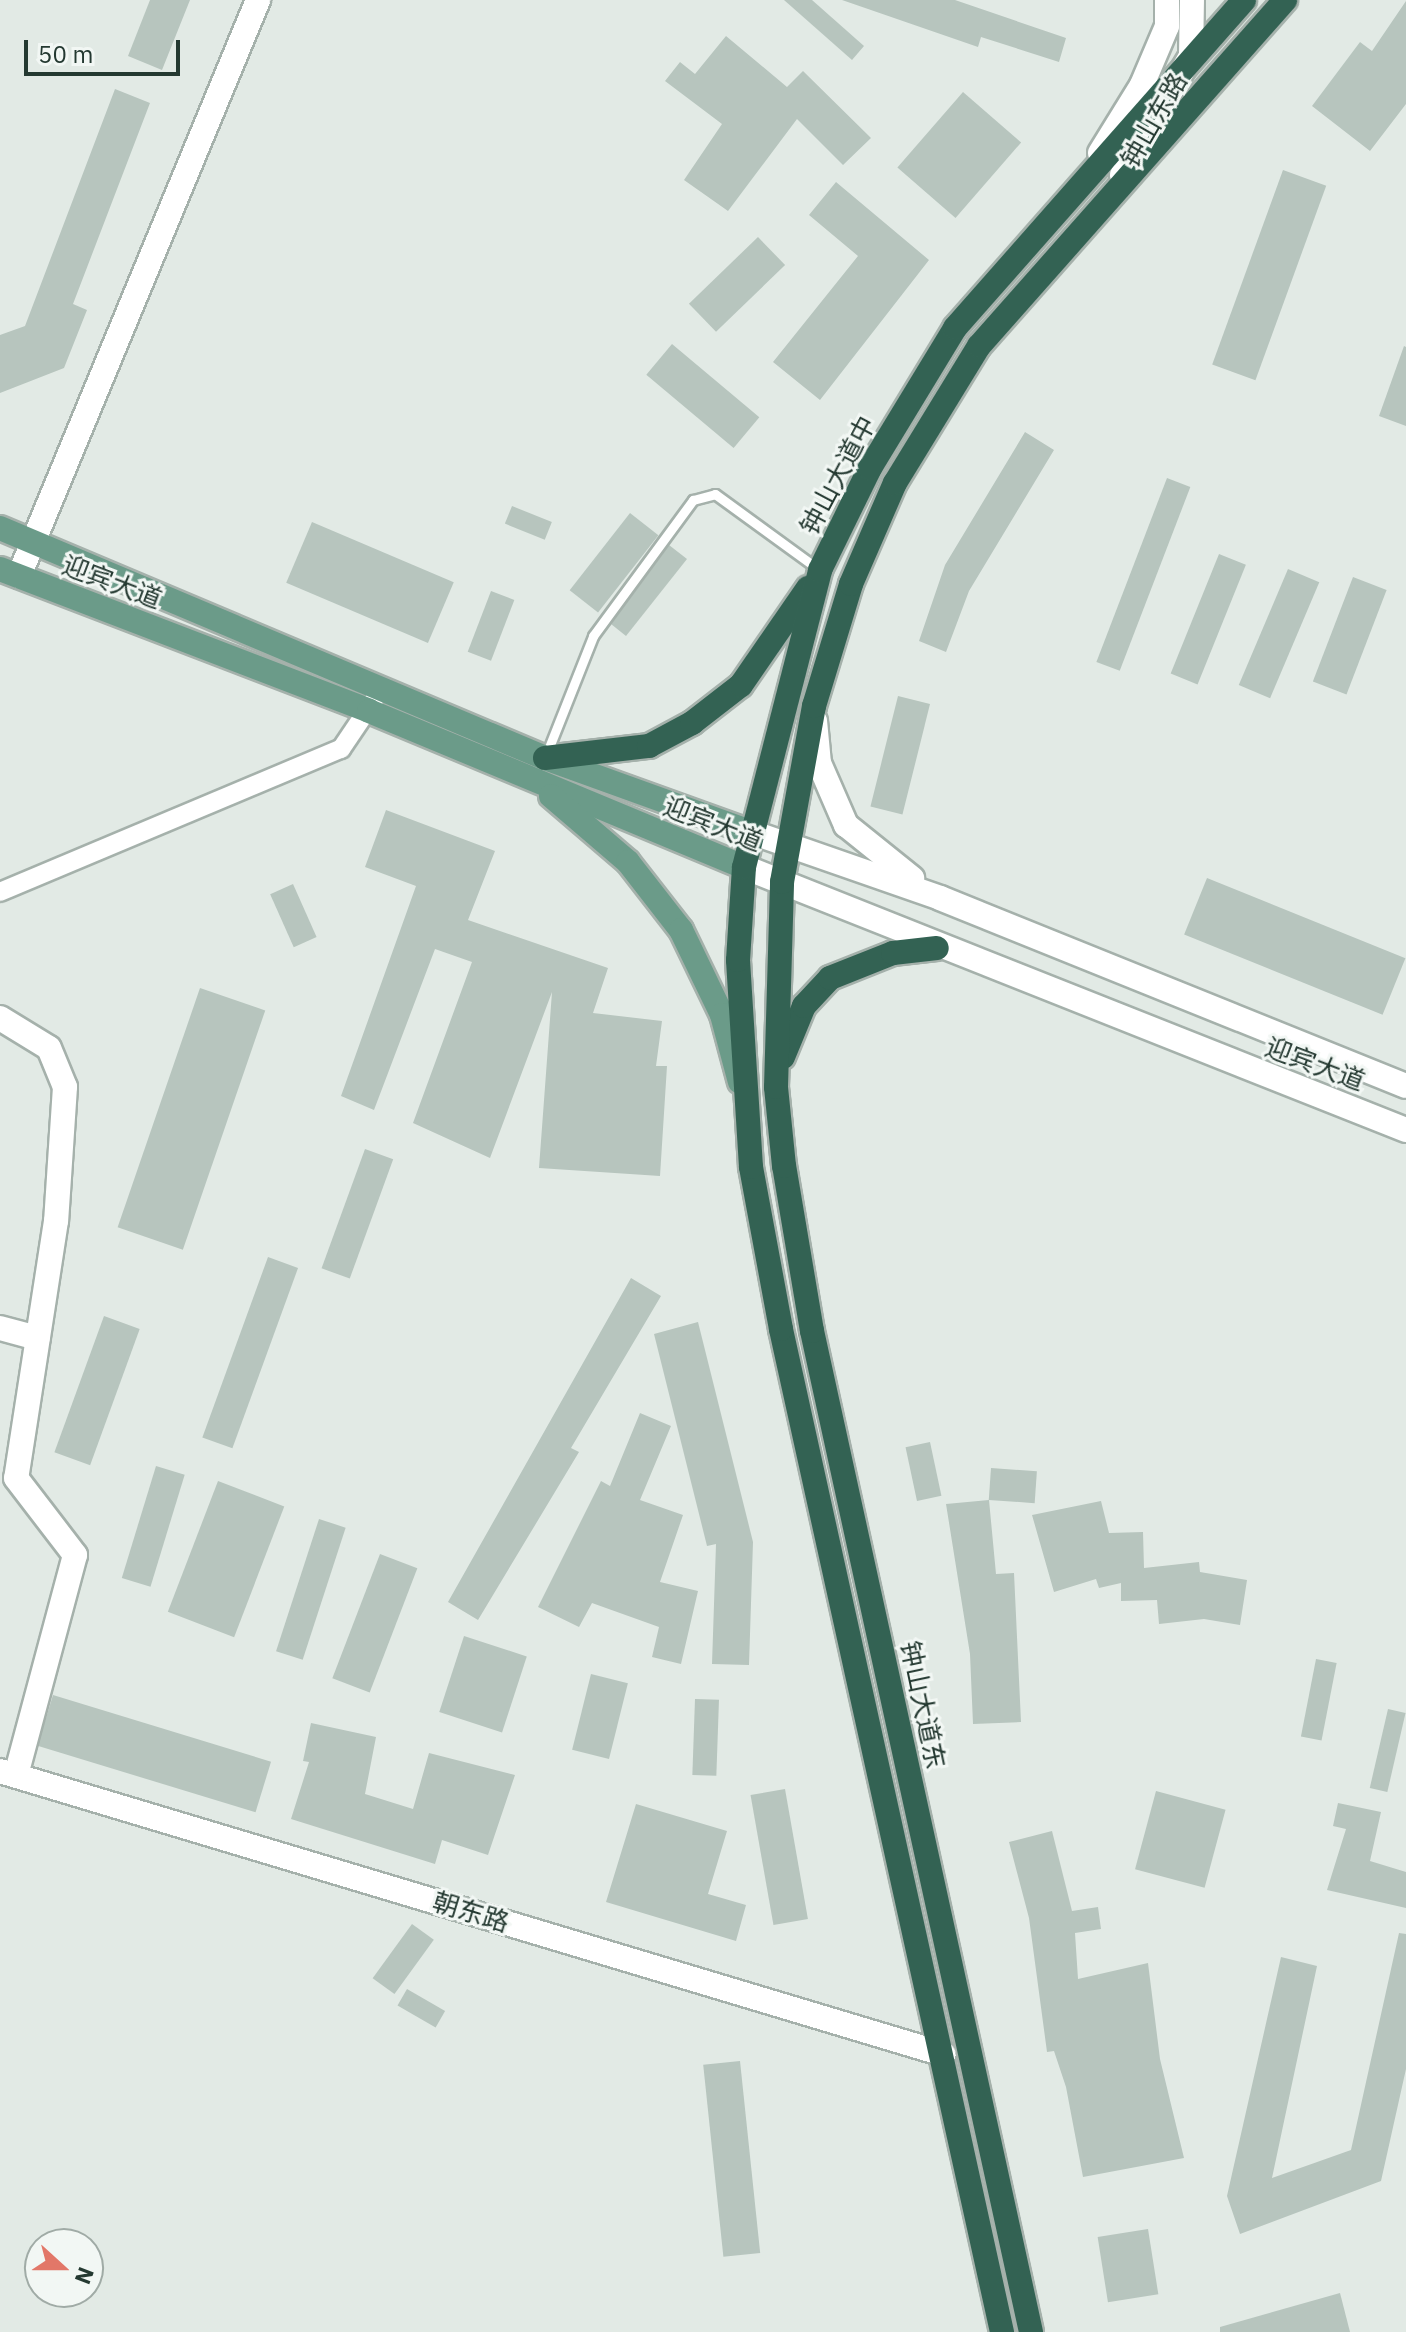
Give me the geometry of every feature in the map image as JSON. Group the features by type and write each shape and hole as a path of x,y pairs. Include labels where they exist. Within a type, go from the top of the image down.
{"highway":[{"name":"钟山大道中","path":"742,1090 738,960 744,867 820,570 870,468 955,328 1191,56 1244,0"},
{"name":"钟山大道中","path":"776,1087 782,882 814,706 851,584 895,483 979,346 1285,0"},
{"path":"545,758 649,746 692,723 741,685 820,570"},
{"path":"776,1087 788,1036 804,1006 830,978 893,953 937,948"},
{"name":"钟山大道东","path":"776,1087 812,1331 1031,2332"},
{"path":"742,1090 781,1329 1002,2332"}],"main road":[{"name":"迎宾大道","path":"0,528 381,684 545,758 751,832"},
{"name":"迎宾大道","path":"9,573 369,711 744,867"},
{"path":"534,782 628,862 681,930 722,1015 742,1090"}],"street":[{"path":"9,573 29,540 258,0"},
{"name":"钟山东路","path":"1084,179 1142,85 1167,26 1167,0"},
{"name":"钟山东路","path":"1113,191 1191,56 1192,0"},
{"path":"0,892 341,749 369,711 381,684"},
{"path":"814,706 819,763 846,825 940,898"},
{"name":"迎宾大道","path":"751,832 790,843 940,898 1406,1086"},
{"name":"迎宾大道","path":"744,867 937,948 1406,1130"},
{"path":"0,1018 49,1048 65,1087 56,1221 16,1478 75,1555 8,1773"},
{"path":"0,1328 38,1338"},
{"name":"朝东路","path":"8,1773 943,2054"}],"lane":[{"path":"545,758 593,636 693,500 715,494 820,570"}],"building":[{"path":"150,0 190,0 162,70 128,56"},
{"path":"784,0 812,0 864,46 852,60"},
{"path":"842,0 955,0 1066,38 1059,62 981,37 978,47"},
{"path":"1406,1 1406,104 1370,151 1312,106 1360,42 1372,51"},
{"path":"726,36 787,87 803,71 871,138 843,165 797,119 728,211 684,180 722,124 665,81 680,62 695,74"},
{"path":"115,89 150,103 73,304 87,310 64,368 0,393 0,335 25,326"},
{"path":"963,92 1021,143 956,218 897,167"},
{"path":"1283,170 1326,186 1255,380 1212,365"},
{"path":"836,182 929,260 820,400 773,362 858,256 809,215"},
{"path":"758,237 785,265 716,332 689,304"},
{"path":"672,344 759,417 734,448 646,375"},
{"path":"1406,347 1406,426 1379,416"},
{"path":"1025,432 1054,450 969,591 946,652 919,641 945,565"},
{"path":"1167,478 1190,487 1120,671 1096,662"},
{"path":"512,506 552,522 545,540 505,524"},
{"path":"630,513 658,535 598,612 570,590"},
{"path":"312,522 454,582 428,643 286,583"},
{"path":"669,545 687,559 626,636 611,624"},
{"path":"1219,554 1246,565 1198,684 1171,674"},
{"path":"1288,569 1319,582 1270,698 1239,685"},
{"path":"1353,577 1387,590 1346,694 1313,682"},
{"path":"491,591 514,600 491,661 468,652"},
{"path":"898,696 930,704 902,815 870,807"},
{"path":"386,810 495,851 468,920 608,968 593,1013 662,1021 656,1066 667,1066 660,1176 539,1168 552,992 490,1158 413,1123 472,962 435,949 374,1110 341,1096 416,886 365,867"},
{"path":"1207,878 1405,958 1383,1015 1184,935"},
{"path":"293,884 317,937 294,947 270,894"},
{"path":"200,988 265,1010 183,1250 118,1227"},
{"path":"365,1149 393,1159 350,1279 322,1268"},
{"path":"268,1257 298,1268 232,1448 202,1437"},
{"path":"631,1278 661,1296 571,1448 579,1452 478,1620 448,1602"},
{"path":"104,1316 140,1329 90,1465 54,1452"},
{"path":"698,1322 753,1542 749,1665 712,1664 716,1544 707,1546 654,1334"},
{"path":"640,1413 671,1426 640,1500 683,1515 660,1582 698,1591 681,1664 652,1657 659,1627 592,1603 579,1627 538,1607 601,1481 610,1486"},
{"path":"930,1442 941,1496 917,1501 906,1447"},
{"path":"156,1466 185,1475 150,1587 122,1578"},
{"path":"991,1468 1037,1471 1035,1503 989,1500"},
{"path":"218,1481 284,1506 234,1637 168,1612"},
{"path":"989,1500 996,1574 1014,1573 1021,1722 973,1724 970,1654 946,1504"},
{"path":"1101,1501 1109,1533 1143,1532 1144,1568 1199,1562 1200,1572 1247,1580 1240,1625 1204,1619 1159,1624 1157,1600 1121,1601 1121,1583 1099,1588 1096,1579 1054,1592 1032,1515"},
{"path":"319,1519 346,1528 303,1660 276,1651"},
{"path":"380,1554 417,1568 370,1693 332,1678"},
{"path":"464,1636 527,1656 502,1732 439,1712"},
{"path":"1316,1659 1337,1663 1322,1741 1301,1737"},
{"path":"591,1674 628,1683 609,1759 572,1750"},
{"path":"53,1695 271,1762 256,1812 38,1746"},
{"path":"695,1699 719,1700 716,1776 692,1775"},
{"path":"1388,1709 1406,1713 1387,1792 1370,1788"},
{"path":"311,1723 376,1737 365,1794 413,1809 429,1753 515,1775 488,1855 442,1840 435,1864 291,1819 309,1762 303,1761"},
{"path":"785,1789 808,1919 773,1925 751,1795"},
{"path":"1156,1791 1226,1810 1205,1888 1135,1869"},
{"path":"1338,1803 1381,1812 1370,1861 1406,1872 1406,1908 1327,1890 1346,1829 1333,1826"},
{"path":"636,1804 727,1831 708,1894 746,1905 736,1941 606,1902"},
{"path":"1052,1831 1072,1911 1098,1907 1101,1929 1075,1933 1078,1979 1148,1963 1160,2059 1184,2158 1083,2177 1066,2087 1054,2051 1047,2052 1029,1918 1009,1842"},
{"path":"412,1924 434,1940 394,1994 373,1978"},
{"path":"1399,1933 1406,1934 1406,2069 1381,2181 1240,2234 1227,2196 1281,1957 1317,1966 1272,2178 1351,2150"},
{"path":"407,1989 445,2011 436,2027 398,2005"},
{"path":"740,2061 760,2253 723,2257 703,2065"},
{"path":"1148,2229 1158,2294 1108,2302 1098,2237"},
{"path":"1340,2293 1350,2332 1220,2332 1220,2327"}]}
